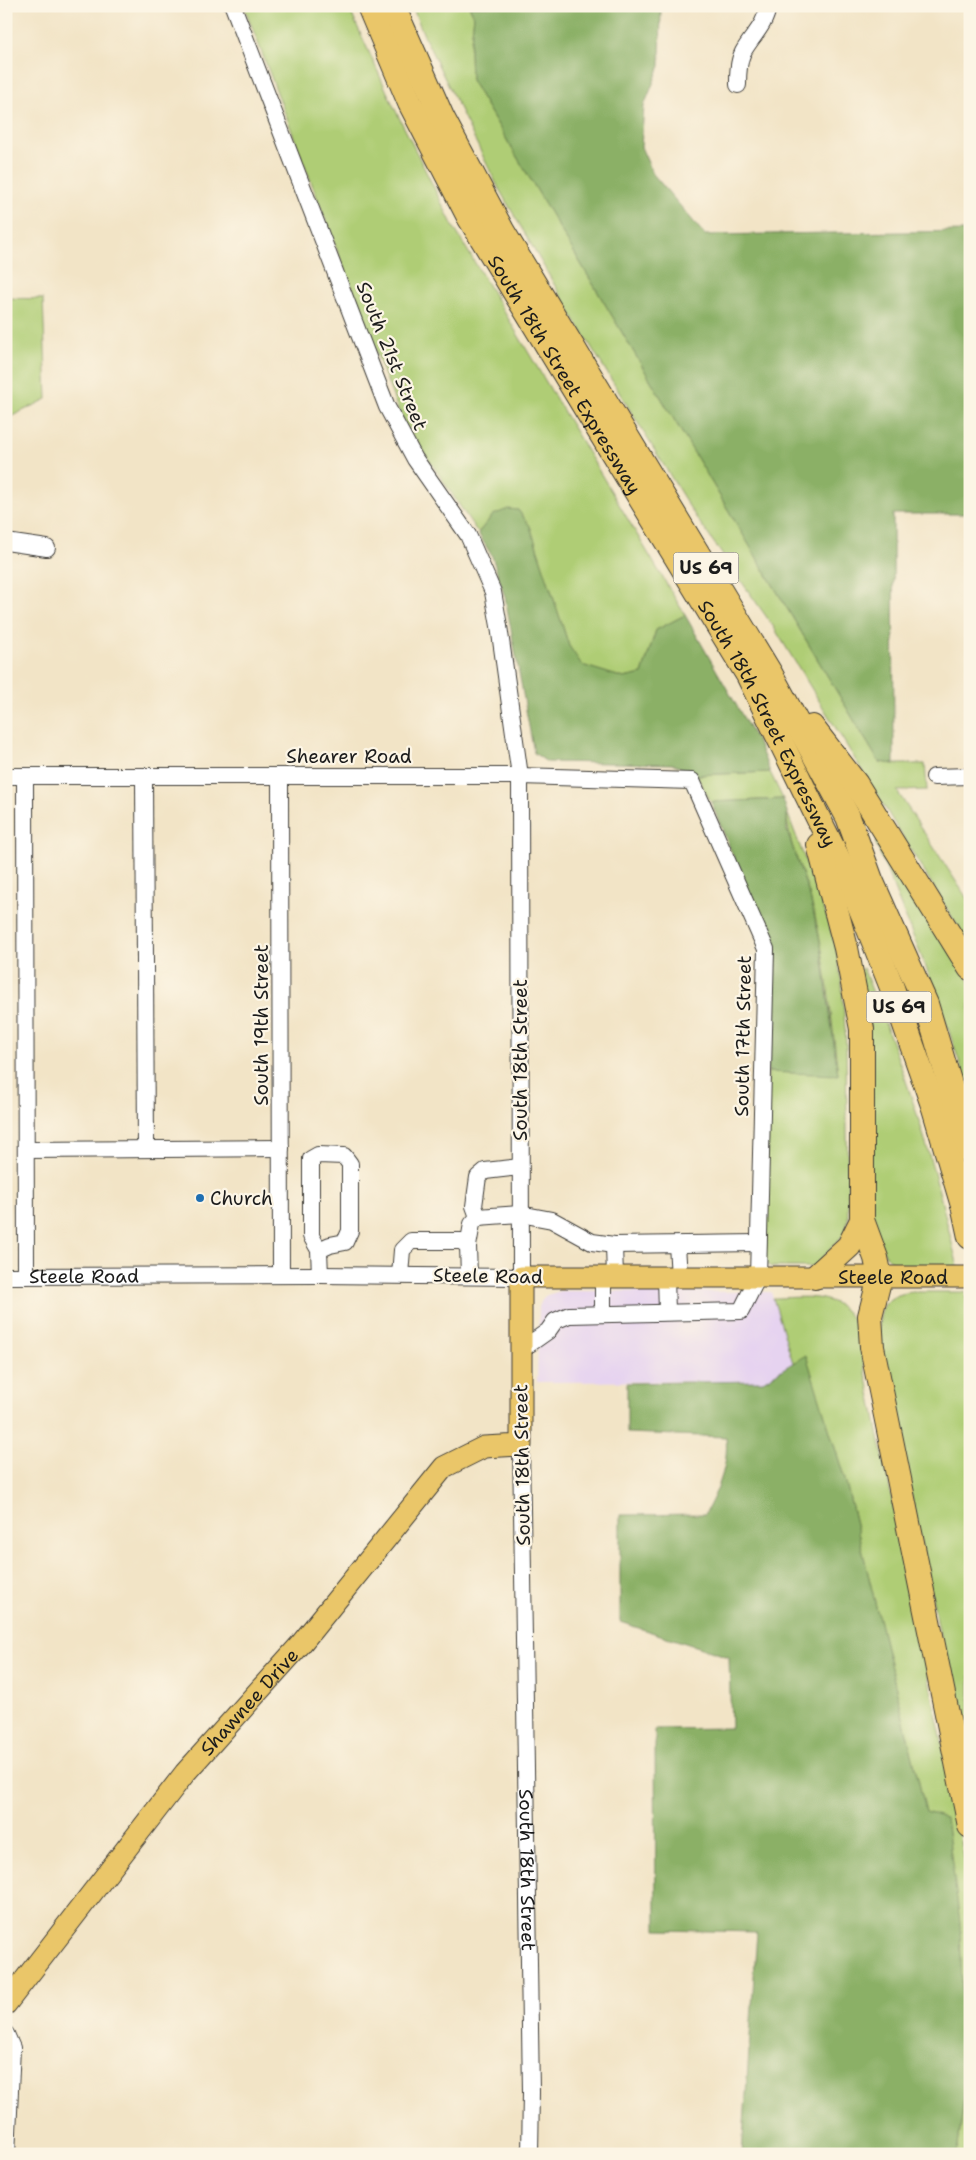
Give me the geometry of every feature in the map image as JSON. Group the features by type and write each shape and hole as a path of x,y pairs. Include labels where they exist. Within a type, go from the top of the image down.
{"highway":[{"name":"South 18th Street Expressway","path":"369,6 410,103 469,216 748,675 853,889 891,985 934,1108 964,1209 970,1237"},
{"name":"South 18th Street Expressway","path":"393,6 442,117 503,232 770,673 848,817 871,880 926,1004 970,1151"},
{"path":"770,673 856,784 970,968"},
{"path":"802,788 838,914 862,1029 862,1220 876,1258 880,1277 870,1316 872,1347 970,1826"},
{"path":"815,1277 849,1246 862,1220"}],"main road":[{"name":"Steele Road","path":"521,1277 970,1277"},
{"name":"South 18th Street","path":"521,1277 521,1445"},
{"name":"Shawnee Drive","path":"6,2004 185,1773 300,1645 444,1467 484,1447 521,1445"}],"street":[{"name":"South 21st Street","path":"233,6 387,407 415,459 468,535 493,592 520,776"},
{"path":"738,84 738,69 743,53 760,30 768,6"},
{"path":"6,542 46,548"},
{"name":"Shearer Road","path":"6,776 520,776 692,781"},
{"path":"26,776 26,1276"},
{"path":"144,776 146,1149"},
{"name":"South 19th Street","path":"280,776 281,1275"},
{"name":"South 18th Street","path":"520,776 521,1277"},
{"path":"934,777 970,776"},
{"name":"South 17th Street","path":"692,781 766,949 758,1277"},
{"path":"26,1150 281,1148"},
{"path":"319,1250 330,1245 345,1242 350,1232 350,1164 344,1156 318,1155 311,1159 311,1236 319,1250 320,1275"},
{"path":"478,1217 474,1206 478,1177 485,1171 520,1167"},
{"path":"469,1275 468,1246 472,1224 478,1217 520,1214 552,1220 592,1242 614,1245 758,1243"},
{"path":"400,1275 402,1250 411,1242 460,1242 468,1246"},
{"path":"667,1312 677,1244"},
{"path":"603,1313 614,1245"},
{"name":"Steele Road","path":"6,1276 469,1275 521,1277"},
{"path":"521,1350 548,1331 555,1322 569,1315 741,1311 758,1277"},
{"name":"South 18th Street","path":"521,1445 530,2154"},
{"path":"6,2034 12,2048 7,2154"}],"shaded area":[{"path":"561,1291 771,1292 793,1363 763,1381 537,1382 539,1307 543,1298 547,1295"}],"green space":[{"path":"244,6 348,6 393,105 453,226 685,615 656,630 642,674 624,678 581,665 569,646 530,526 518,510 493,515 478,533 407,427 399,412"},
{"path":"412,6 469,6 474,16 470,50 471,80 879,762 925,764 927,790 897,791 970,903 970,946 773,626 695,516 576,322 499,189 425,38"},
{"path":"469,6 661,6 660,66 644,106 641,147 653,174 705,235 970,231 970,514 893,514 894,764 879,762 471,80 470,50 474,16"},
{"path":"6,298 43,299 47,399 6,419"},
{"path":"508,509 518,510 530,526 569,646 582,665 624,678 642,674 656,630 685,615 759,745 770,772 696,775 673,764 547,762 534,753 505,597 492,556 478,533 493,515"},
{"path":"770,772 783,799 711,802 696,775"},
{"path":"783,799 787,812 787,831 810,897 821,945 838,1075 768,1072 763,929 711,802"},
{"path":"787,812 826,915 836,948 842,985 846,1044 848,1219 845,1233 814,1267 771,1267 765,1262 768,1072 838,1074 827,985 816,919 807,886 789,835"},
{"path":"882,838 970,981 970,1093 935,990 875,842"},
{"path":"863,968 896,1052 917,1116 933,1169 958,1267 921,1268 893,1262 887,1257 880,1244 872,1221 859,971"},
{"path":"912,1292 965,1292 970,1319 970,1782 879,1337 880,1319 884,1306 894,1297"},
{"path":"773,1298 816,1298 836,1304 845,1310 854,1322 861,1349 950,1781 970,1891 970,2154 957,2154 965,2090 926,1812 846,1483 806,1356 793,1363"},
{"path":"806,1355 846,1483 926,1812 946,1818 960,1922 965,2090 957,2154 742,2154 757,1932 656,1930 655,1729 731,1728 729,1657 620,1622 620,1515 705,1514 722,1477 726,1457 726,1437 627,1433 627,1383 763,1381"}],"place":[{"name":"Church","path":"200,1198"}]}
